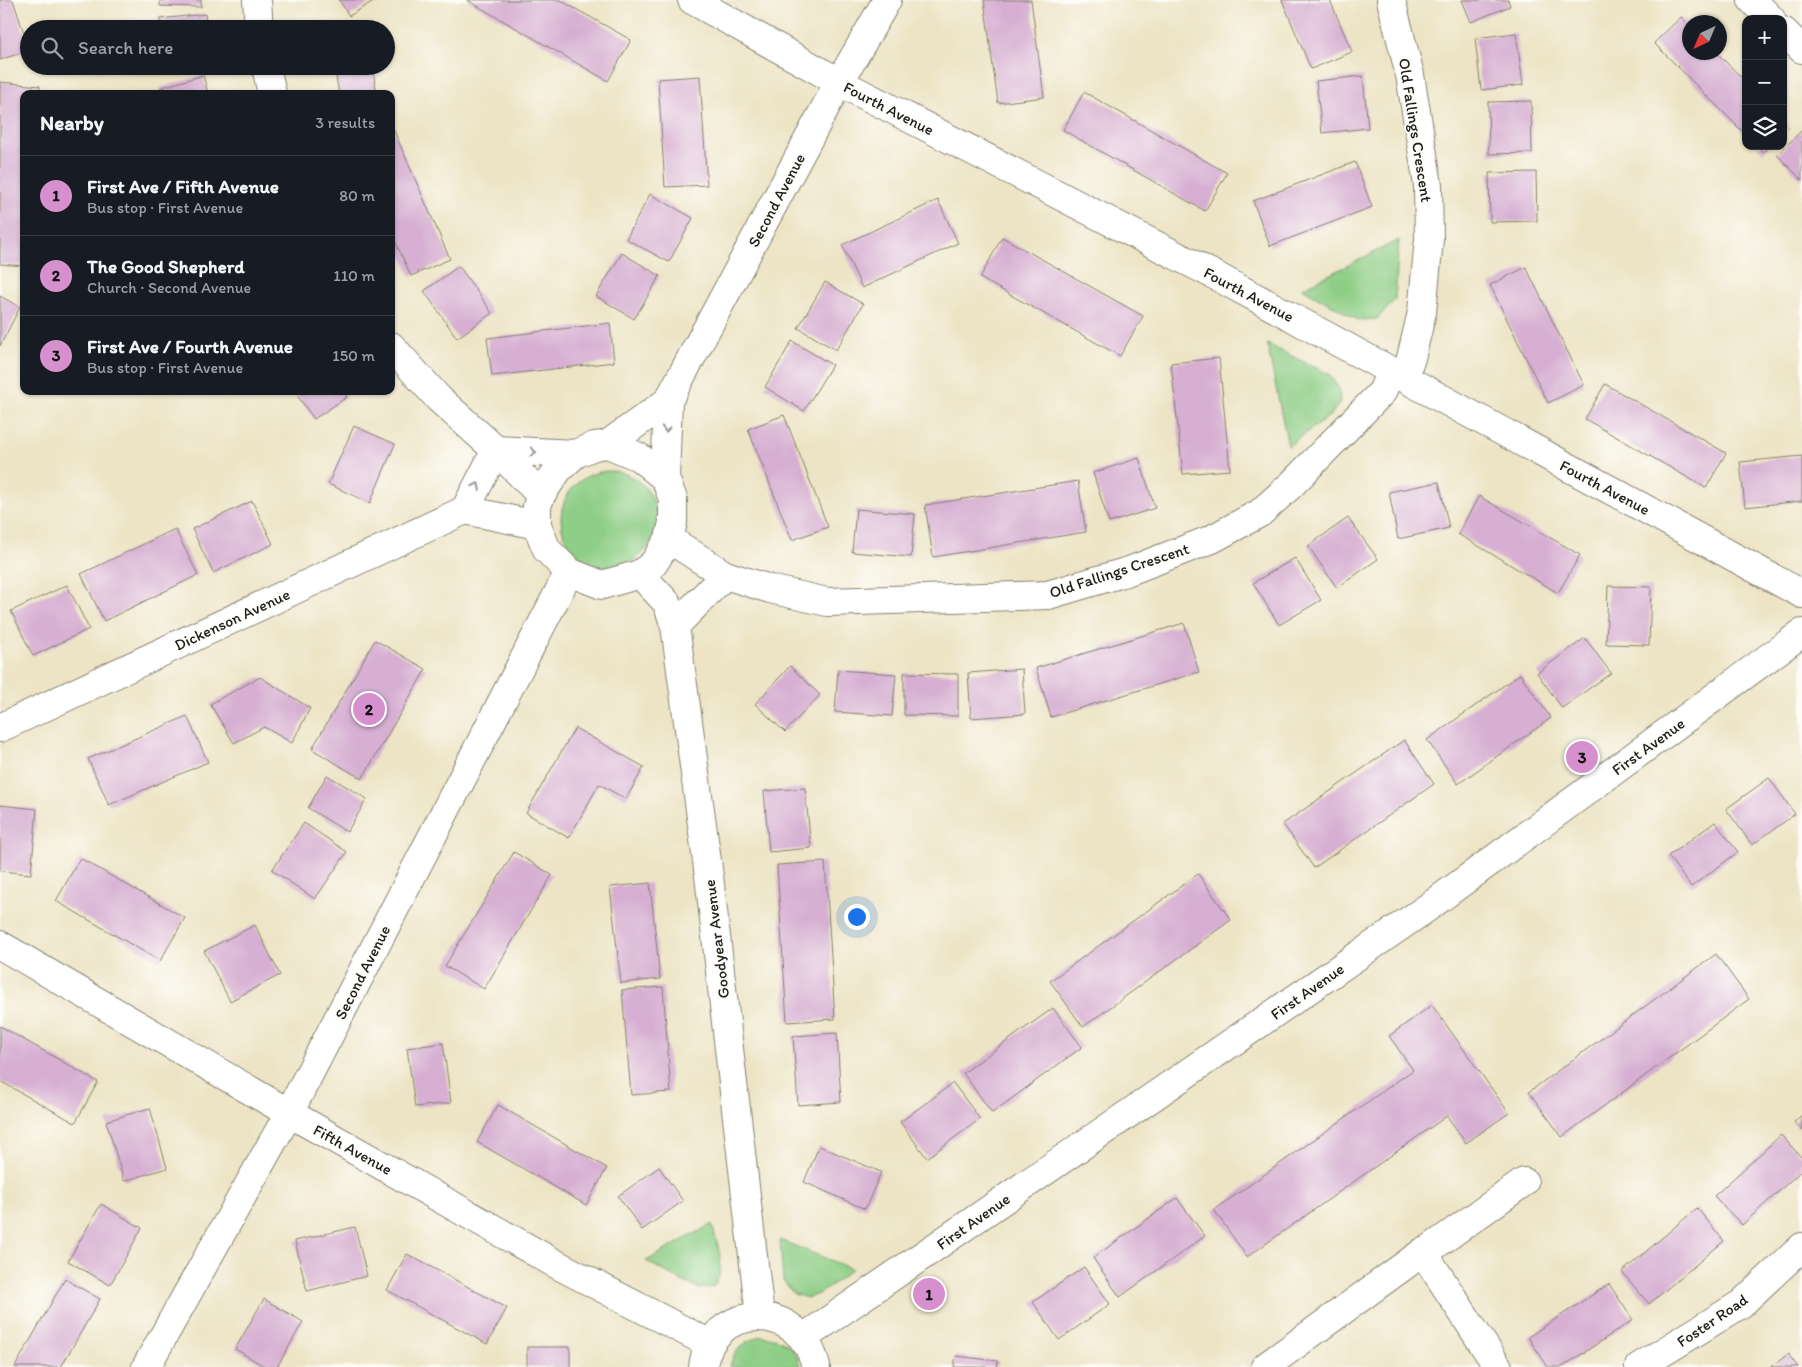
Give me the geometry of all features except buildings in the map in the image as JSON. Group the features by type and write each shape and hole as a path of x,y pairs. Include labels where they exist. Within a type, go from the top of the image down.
{"street":[{"path":"257,0 258,20"},
{"name":"Fourth Avenue","path":"692,0 839,82 1216,276 1802,594"},
{"name":"Second Avenue","path":"665,478 668,401 839,82 887,0"},
{"name":"Old Fallings Crescent","path":"669,539 725,575 770,589 827,602 1048,595 1120,574 1212,539 1260,512 1291,485 1382,392 1411,358 1422,312 1429,239 1428,185 1410,75 1391,0"},
{"path":"1752,0 1767,15"},
{"path":"1787,35 1802,49"},
{"path":"268,75 271,90"},
{"path":"395,350 439,399 496,450 541,495"},
{"name":"Second Avenue","path":"608,444 668,401"},
{"path":"608,444 639,457 665,478 673,499 674,522 669,539 654,563 640,574 602,585 569,572 547,550 537,525 537,506 541,495 558,470 575,454 594,446 608,444"},
{"path":"496,450 575,454"},
{"path":"496,450 465,510 537,525"},
{"name":"Dickenson Avenue","path":"0,728 465,510"},
{"name":"Second Avenue","path":"146,1367 289,1113 569,572"},
{"name":"Goodyear Avenue","path":"640,574 667,603 675,626 709,876 760,1316"},
{"path":"675,626 725,575"},
{"name":"First Avenue","path":"803,1338 1427,908 1802,633"},
{"name":"Fifth Avenue","path":"0,946 556,1264 706,1355"},
{"path":"1265,1367 1423,1252 1424,1254 1524,1182"},
{"name":"Foster Road","path":"1639,1367 1741,1304 1802,1247"},
{"path":"1424,1254 1498,1367"},
{"path":"706,1355 723,1329 740,1320 760,1316 776,1319 792,1326 803,1338 812,1353 816,1367"}],"green space":[{"path":"1399,240 1395,300 1377,319 1358,320 1302,288"},
{"path":"1267,344 1329,374 1339,389 1340,402 1331,415 1288,446"},
{"path":"609,471 627,475 643,485 653,501 657,519 653,537 643,553 627,563 609,567 591,563 575,553 565,537 561,519 565,501 575,485 591,475"},
{"path":"712,1224 721,1264 720,1272 713,1287 700,1289 646,1261"},
{"path":"780,1240 852,1269 821,1293 807,1298 794,1294 783,1281"},
{"path":"762,1336 787,1344 795,1354 800,1367 730,1367 734,1355 741,1346 750,1340"}],"place":[{"name":"The Good Shepherd","path":"369,709"},
{"name":"First Ave / Fourth Avenue","path":"1582,757"},
{"name":"First Ave / Fifth Avenue","path":"929,1294"}]}
